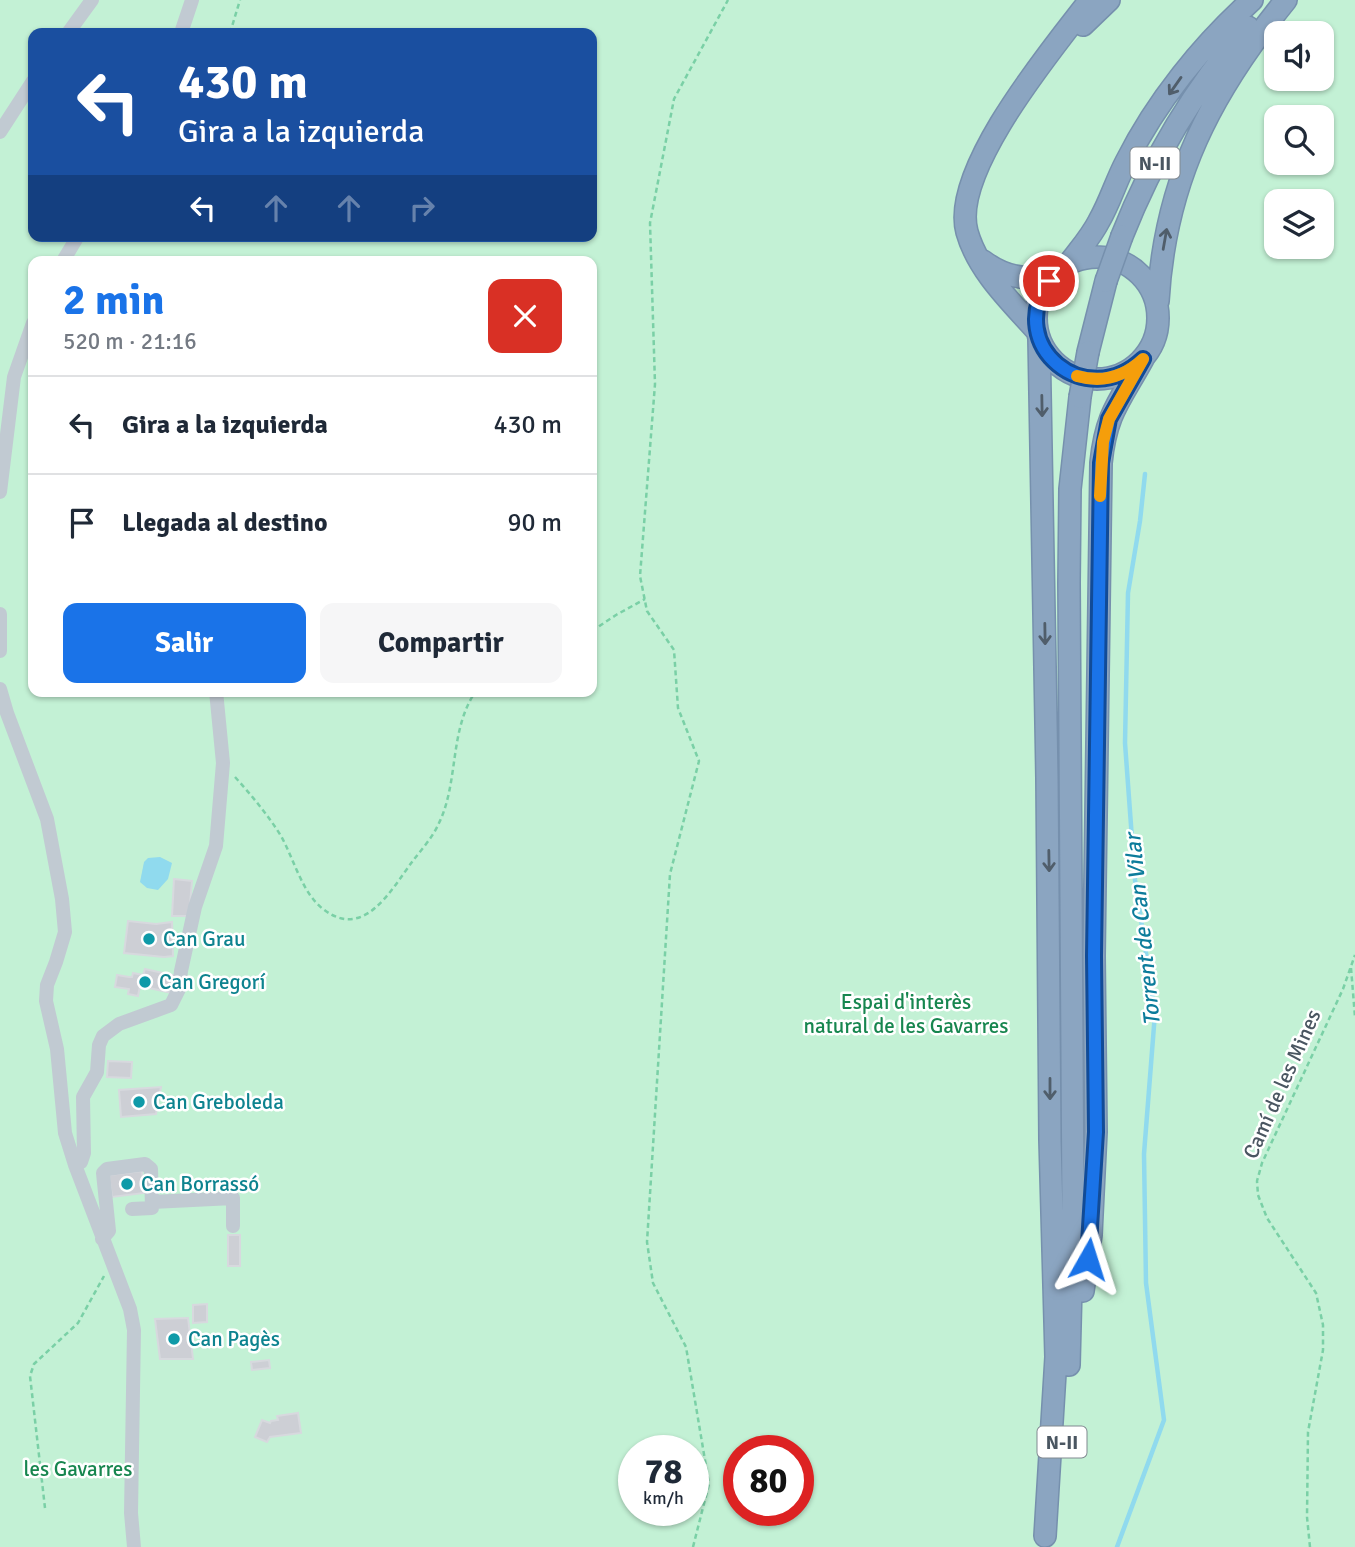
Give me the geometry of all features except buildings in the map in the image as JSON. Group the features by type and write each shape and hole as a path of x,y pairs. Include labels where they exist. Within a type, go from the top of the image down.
{"highway":[{"path":"1073,22 1083,0"},
{"path":"1090,0 1042,62 997,132 970,183 965,222 977,256 995,284 1038,335 1046,353 1057,364 1070,373 1101,379 1131,369 1143,359"},
{"path":"1042,62 1109,0"},
{"path":"1044,1541 1056,1357 1050,1140 1042,362 1036,312 1042,293 1053,276 1089,239 1126,160 1182,76 1218,33 1252,0"},
{"name":"N-II","path":"1044,1541 1063,1437 1070,1347 1073,1183 1069,583 1070,489 1080,397 1106,281 1136,202 1171,133 1225,54 1273,0"},
{"path":"1070,1347 1085,1282 1096,1158 1094,956 1101,463 1109,419 1155,338 1160,265 1168,222 1195,142 1235,67 1286,0"},
{"path":"977,256 995,269 1017,277 1039,277 1065,266 1098,257 1108,258 1136,271 1150,287 1157,306"}],"street":[{"path":"72,28 92,0"},
{"path":"183,28 192,0"},
{"path":"0,132 28,89"},
{"path":"0,492 14,377 28,337"},
{"path":"0,614 0,651"},
{"path":"0,689 47,819 59,880 65,932 47,985 46,1001 57,1049 65,1133 130,1309 134,1330 131,1513 134,1547"},
{"path":"75,1165 81,1162 84,1153 83,1097 97,1072 99,1045 103,1036 119,1024 171,1005 180,989 181,971 195,907 216,846 223,764 217,697"},
{"path":"102,1239 109,1231 103,1173 107,1169 145,1164 150,1169 152,1208 132,1209"},
{"path":"152,1202 233,1198 233,1226"}],"path":[{"path":"232,28 240,0"},
{"path":"692,1547 709,1484 686,1347 653,1283 647,1242 670,874 699,761 678,708 674,650 647,611 640,576 655,384 650,223 674,99 728,0"},
{"path":"597,628 645,599"},
{"path":"223,764 260,804 281,837 311,897 322,909 340,919 356,919 369,914 382,902 439,825 446,806 462,720 472,697"},
{"name":"Camí de les Mines","path":"1310,1547 1307,1517 1308,1432 1323,1350 1323,1325 1316,1293 1267,1218 1258,1195 1258,1181 1262,1163 1343,989 1355,955"},
{"path":"1351,966 1352,1006 1355,1017"},
{"path":"45,1508 30,1376 34,1364 78,1324 112,1261"}],"green space":[{"name":"Espai d'interès natural de les Gavarres","path":"0,0 1355,0 1355,1547 0,1547"}],"water":[{"path":"160,857 172,863 168,879 158,890 147,888 140,882 144,862 148,858"}],"waterway":[{"name":"Torrent de Can Vilar","path":"1117,1547 1164,1420 1146,1283 1144,1154 1155,1013 1135,880 1125,743 1128,593 1145,474"}],"slow traffic":[{"path":"1077,376 1109,379 1124,373 1143,359 1119,397 1109,419 1103,442 1100,496"}],"place":[{"name":"Can Grau","path":"149,939"},
{"name":"Can Gregorí","path":"145,982"},
{"name":"Can Greboleda","path":"139,1102"},
{"name":"Can Borrassó","path":"127,1184"},
{"name":"Can Pagès","path":"174,1339"}],"route":[{"path":"1049,281 1037,305 1036,325 1046,353 1063,369 1085,378 1109,379 1124,373 1143,359 1119,397 1109,419 1101,463 1094,956 1096,1158 1088,1259"}],"park label":[{"name":"les Gavarres","path":"78,1469"}]}
